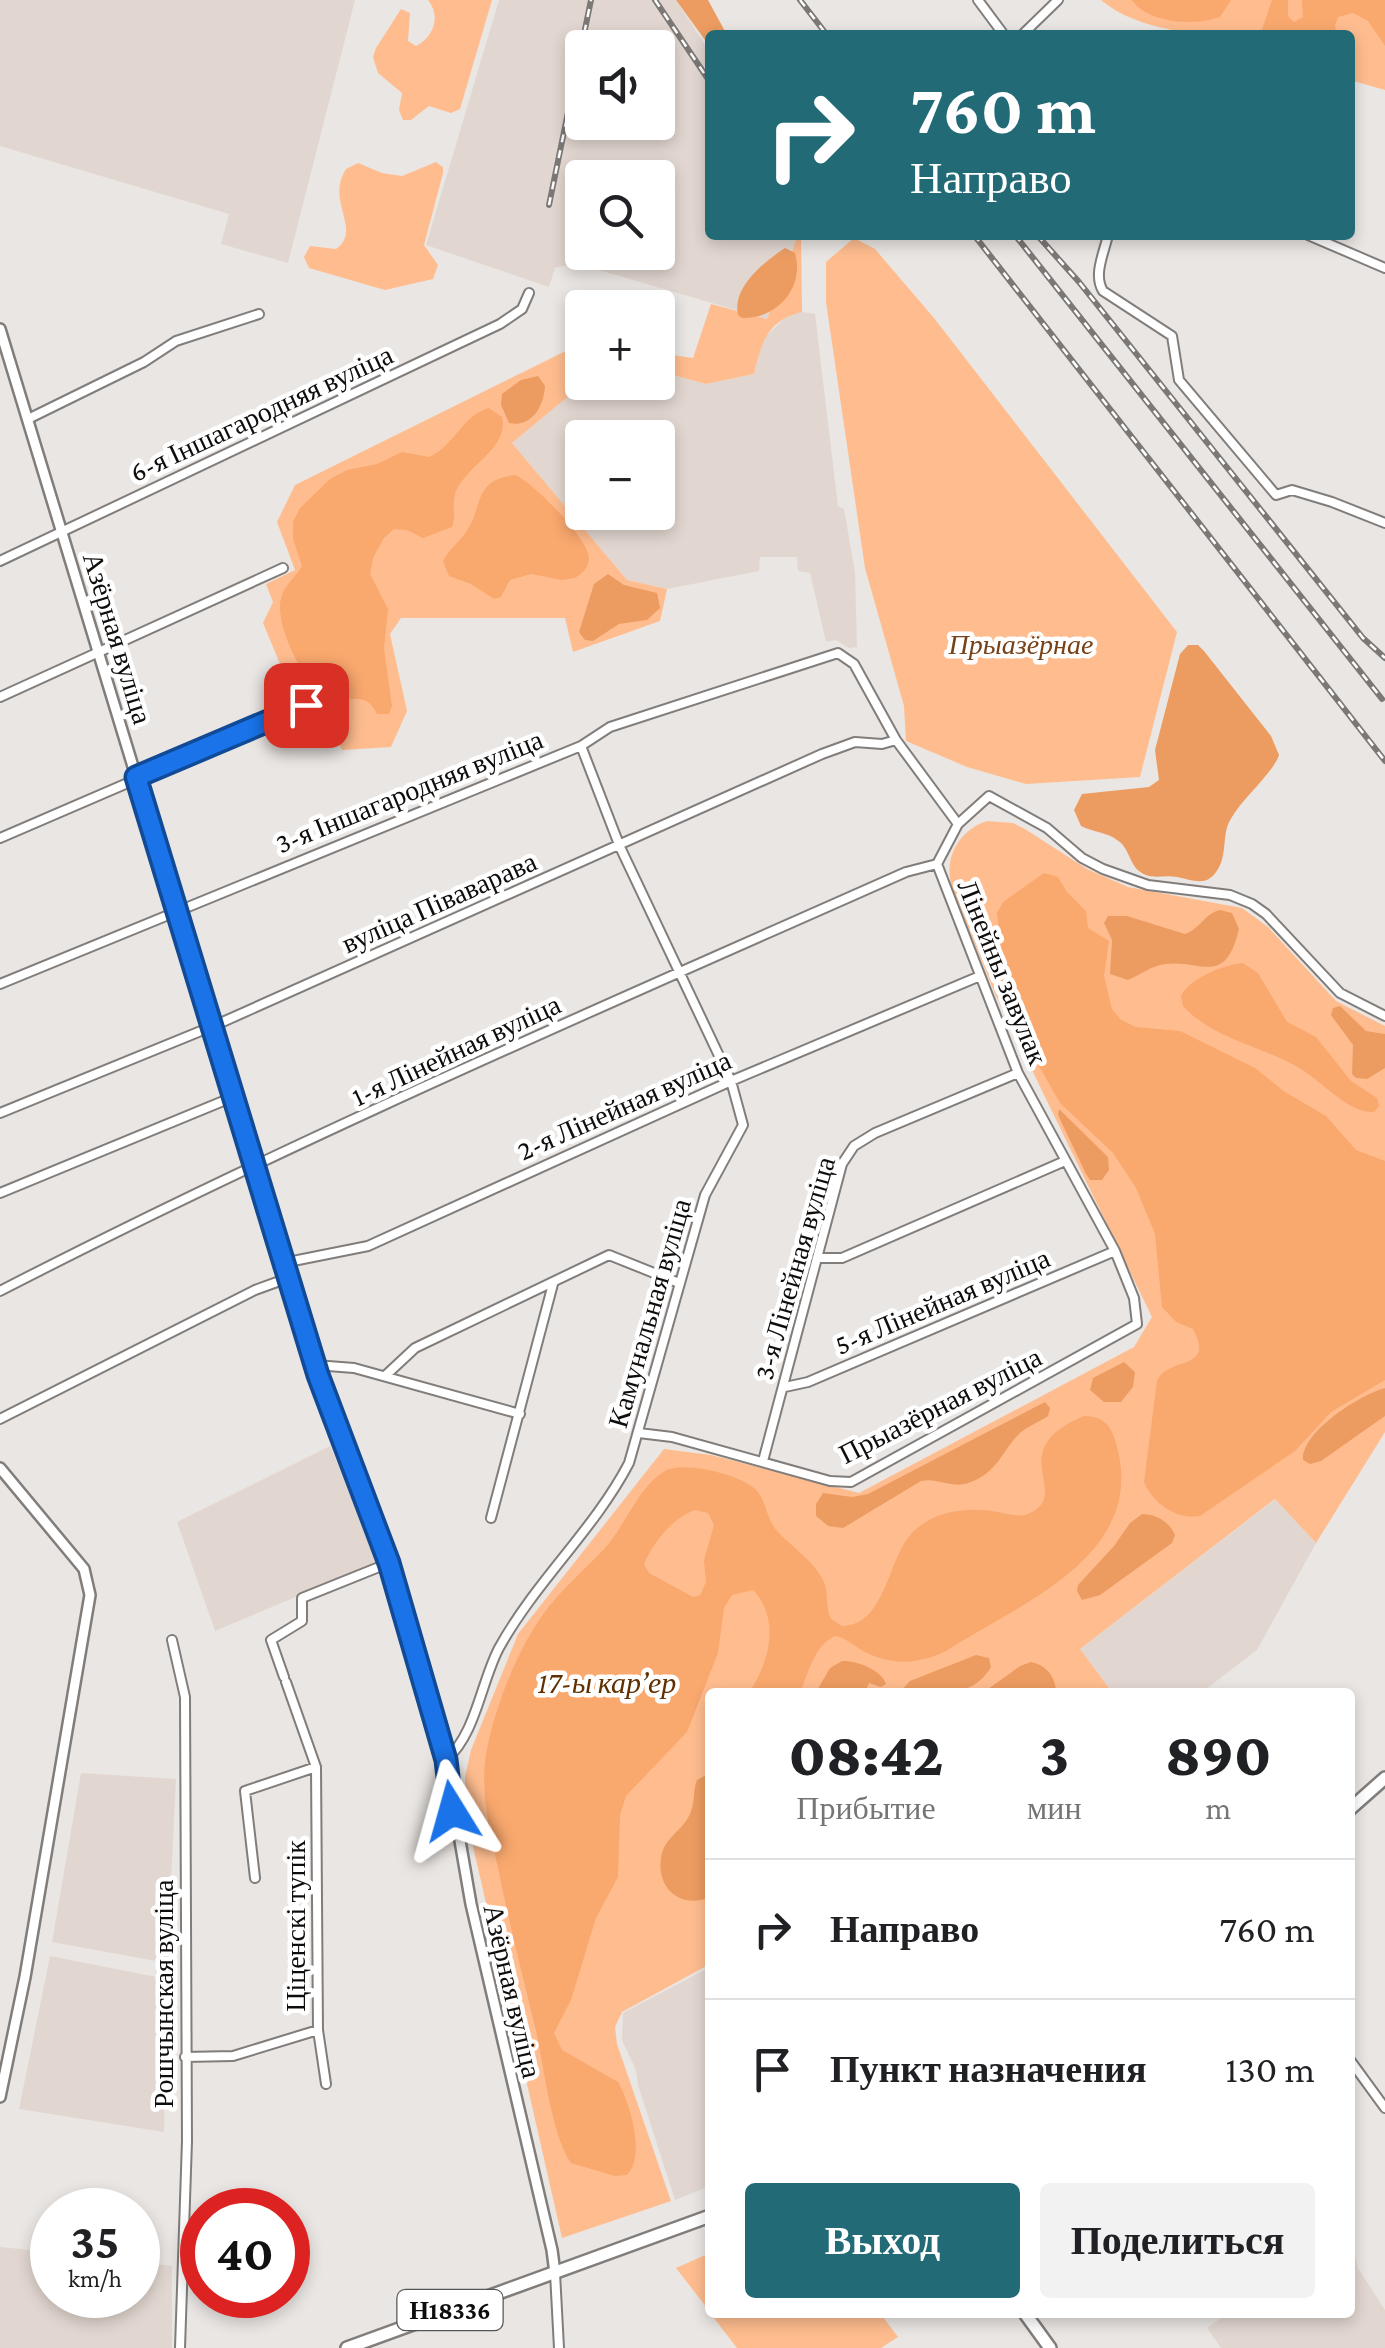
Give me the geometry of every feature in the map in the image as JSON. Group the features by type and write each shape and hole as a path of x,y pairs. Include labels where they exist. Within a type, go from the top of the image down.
{"main road":[{"path":"1355,1806 1382,1785"},
{"name":"Н18336","path":"346,2348 705,2218"},
{"path":"1028,2318 1050,2348"}],"street":[{"path":"978,0 1000,30"},
{"path":"1027,30 1058,0"},
{"path":"1107,240 1099,285 1172,336 1179,380 1276,495 1292,490 1385,523"},
{"path":"1320,240 1385,268"},
{"name":"6-я Іншагародняя вуліца","path":"0,561 500,324 522,308 529,293"},
{"path":"28,419 144,362 176,341 259,314"},
{"name":"Азёрная вуліца","path":"0,328 315,1365 337,1433 389,1563 446,1760 471,1904 552,2250 560,2348"},
{"path":"0,697 283,568"},
{"name":"3-я Іншагародняя вуліца","path":"0,984 581,746 610,728 838,653 854,664 896,740"},
{"path":"0,838 306,705"},
{"path":"896,740 958,824 989,796 1047,828 1082,858 1103,869 1148,885 1242,899 1266,914 1340,993 1385,1016"},
{"name":"вуліца Піваварава","path":"0,1113 212,1026 822,754 856,742 882,744 896,740"},
{"name":"Камунальная вуліца","path":"446,1760 460,1745 497,1652 516,1618 613,1493 629,1462 706,1195 743,1125 731,1080 620,846 581,746"},
{"name":"Лінейны завулак","path":"958,824 936,864 1018,1074 1114,1251 1134,1298 1138,1324"},
{"name":"1-я Лінейная вуліца","path":"0,1291 254,1166 906,872 936,864"},
{"name":"2-я Лінейная вуліца","path":"283,1262 368,1246 731,1080 980,976"},
{"name":"3-я Лінейная вуліца","path":"763,1461 842,1164 854,1146 875,1133 1018,1074"},
{"path":"0,1193 233,1097"},
{"path":"817,1258 842,1258 1065,1161"},
{"name":"5-я Лінейная вуліца","path":"785,1387 808,1382 1114,1251"},
{"path":"384,1376 414,1348 609,1254 679,1283"},
{"path":"0,1419 254,1290 288,1278"},
{"path":"491,1518 553,1284"},
{"name":"Прыазёрная вуліца","path":"638,1433 672,1437 830,1481 852,1482 1138,1324"},
{"path":"315,1365 354,1368 520,1414"},
{"path":"0,1468 84,1569 90,1595 0,2098"},
{"name":"Ціценскі тупік","path":"326,2084 318,2030 316,1766 272,1640 302,1622 302,1598 389,1563"},
{"name":"Рошчынская вуліца","path":"172,1640 185,1697 187,2160 180,2348"},
{"path":"255,1878 245,1790 316,1766"},
{"path":"186,2057 233,2056 318,2030"},
{"path":"1355,2067 1385,2108"}],"shaded area":[{"path":"0,0 355,0 288,263 221,244 229,214 0,146"},
{"path":"499,0 676,0 705,44 705,240 796,240 767,319 599,270 675,270 675,160 565,160 565,266 555,268 549,287 426,245"},
{"path":"676,0 708,0 724,30 705,30 705,40"},
{"path":"785,248 795,253 796,278 792,289 777,307 742,318 737,305 745,285"},
{"path":"815,314 838,506 844,509 855,572 857,647 849,648 836,640 826,642 810,573 798,571 797,557 760,557 759,571 667,589 627,580 585,530 675,530 675,420 565,420 565,506 512,443 565,398 675,400 675,376 706,384 754,374 762,340 788,315"},
{"path":"538,376 545,386 539,408 524,422 509,423 501,405 502,394 521,380"},
{"path":"608,574 624,585 657,593 660,608 647,620 619,624 593,641 585,640 579,632 594,584"},
{"path":"1188,645 1198,645 1204,651 1271,736 1279,755 1229,823 1218,869 1209,879 1199,881 1144,874 1121,843 1081,826 1074,810 1082,794 1149,787 1159,780 1155,750 1180,654"},
{"path":"1220,910 1232,913 1239,929 1227,959 1219,965 1165,964 1128,980 1110,974 1112,940 1104,923 1108,916 1127,916 1185,934"},
{"path":"1340,1006 1366,1031 1385,1034 1385,1068 1367,1079 1352,1074 1353,1045 1331,1015 1333,1008"},
{"path":"1059,1109 1108,1157 1109,1170 1102,1180 1090,1180 1086,1174 1058,1115"},
{"path":"1124,1362 1135,1372 1133,1387 1121,1402 1104,1402 1090,1390 1093,1378"},
{"path":"1385,1388 1385,1416 1321,1461 1310,1464 1303,1460 1305,1449 1322,1426 1348,1406"},
{"path":"1045,1402 1050,1408 1048,1416 1020,1433 978,1479 962,1484 921,1481 843,1528 828,1526 816,1516 816,1504 823,1493 852,1497 868,1494"},
{"path":"330,1446 381,1561 215,1631 177,1522"},
{"path":"1276,1499 1316,1543 1257,1650 1207,1688 1109,1688 1080,1649"},
{"path":"1142,1514 1166,1523 1175,1535 1172,1543 1100,1595 1082,1600 1078,1585"},
{"path":"976,1655 989,1658 991,1667 983,1678 966,1688 904,1688 910,1681"},
{"path":"842,1661 854,1662 879,1674 886,1684 818,1688 830,1668"},
{"path":"1031,1662 1041,1666 1049,1672 1055,1688 990,1688"},
{"path":"81,1773 176,1779 167,1963 52,1942"},
{"path":"705,1776 705,1898 689,1901 673,1894 660,1869 666,1844 688,1818 697,1780"},
{"path":"50,1956 167,1979 164,2132 19,2109"},
{"path":"705,1970 705,2188 675,2200 636,2070 622,2040 623,2013"},
{"path":"0,2247 30,2250 30,2318 160,2318 160,2265 172,2266 172,2348 0,2348"},
{"path":"1355,2256 1358,2268 1385,2310 1385,2348 1221,2348 1207,2328 1221,2318 1355,2318"}],"green space":[{"path":"428,0 492,0 460,109 451,113 429,106 411,120 403,120 399,110 402,93 378,73 373,57 401,9 410,13 408,41 416,46 427,37 435,19"},
{"path":"1101,0 1385,0 1385,90 1355,81 1355,30 1175,30 1125,15"},
{"path":"436,162 443,167 443,173 424,245 438,265 433,279 385,290 309,268 304,257 310,246 336,249 346,233 339,193 346,169 358,163 402,176"},
{"path":"796,240 801,240 802,312 773,327 763,343 754,374 706,384 675,376 675,355 693,358 711,304 767,319"},
{"name":"Прыазёрнае","path":"852,240 875,249 934,318 1177,632 1140,777 1026,784 967,767 906,741 904,706 865,568 826,302 826,262"},
{"path":"565,351 565,399 512,443 565,506 565,530 585,530 627,580 667,589 660,621 573,652 565,618 401,618 390,634 407,711 391,747 342,750 324,710 315,713 309,697 296,702 263,623 273,602 266,584 295,570 277,522 295,485"},
{"path":"987,821 1013,823 1087,869 1128,887 1242,908 1268,927 1336,1001 1385,1026 1385,1432 1316,1543 1275,1499 1080,1649 1109,1688 705,1688 705,1967 622,2012 615,2027 617,2044 671,2201 562,2238 465,1811 465,1777 471,1750 518,1634 664,1449 711,1455 859,1493 1134,1347 1152,1317 995,994 952,887 950,866 956,846 977,825"},
{"path":"705,2255 705,2306 676,2268"},
{"path":"714,2318 884,2318 898,2337 881,2348 737,2348"}],"water":[{"path":"1132,0 1231,0 1220,17 1185,22 1149,14"},
{"path":"1272,0 1288,0 1288,16 1294,22 1303,17 1302,0 1385,0 1385,46 1368,21 1353,13 1338,17 1336,30 1262,30"},
{"path":"489,408 502,417 500,438 457,489 452,527 423,538 394,529 373,558 370,574 388,609 384,649 392,706 389,714 377,714 363,700 331,697 321,692 294,655 280,609 287,585 302,566 293,539 293,522 300,508 330,479 347,470 377,464 402,452 429,457 445,446 471,417"},
{"path":"515,475 534,488 565,520 565,530 573,530 580,539 589,559 575,578 562,580 531,574 510,580 501,597 494,599 449,576 443,561 469,527 486,488"},
{"path":"1044,873 1058,877 1086,911 1088,928 1109,941 1104,976 1112,1009 1121,1020 1136,1027 1180,1031 1255,1068 1285,1092 1326,1116 1356,1150 1385,1161 1385,1380 1331,1412 1295,1451 1200,1516 1167,1509 1144,1482 1157,1381 1170,1368 1194,1358 1198,1343 1193,1329 1176,1322 1162,1307 1155,1234 1136,1188 1113,1153 1060,1103 1015,1024 1002,986 997,913 1003,902"},
{"path":"1243,963 1258,973 1287,1022 1316,1037 1351,1081 1377,1098 1379,1106 1374,1112 1355,1108 1286,1061 1209,1027 1183,1006 1181,996 1185,989 1199,978"},
{"name":"17-ы кар’ер","path":"1084,1416 1105,1423 1116,1443 1121,1482 1114,1516 1096,1545 1072,1571 946,1651 916,1661 895,1661 875,1657 836,1636 817,1652 802,1688 752,1688 769,1641 767,1614 753,1590 732,1595 724,1608 718,1653 687,1732 626,1796 620,1815 618,1877 596,1918 571,2000 554,2033 562,2050 618,2082 634,2129 633,2166 627,2175 615,2176 571,2163 553,2118 485,1798 484,1769 495,1718 517,1659 537,1624 605,1548 647,1486 665,1471 685,1467 728,1475 758,1492 774,1528 820,1575 831,1619 842,1626 856,1623 876,1605 900,1550 925,1523 960,1511 1020,1515 1034,1511 1043,1502 1045,1492 1042,1455 1047,1442 1060,1429","holes":["695,1510 708,1513 714,1525 704,1560 706,1582 700,1595 693,1597 649,1573 644,1564 652,1548 679,1519"]}],"railway":[{"path":"549,205 591,0"},
{"path":"655,0 705,75"},
{"path":"800,0 823,30"},
{"path":"978,240 1385,761"},
{"path":"1019,240 1382,699"},
{"path":"1041,240 1363,638 1385,658"}],"route":[{"path":"306,705 136,777 318,1375 389,1563 446,1760 452,1811"}]}
